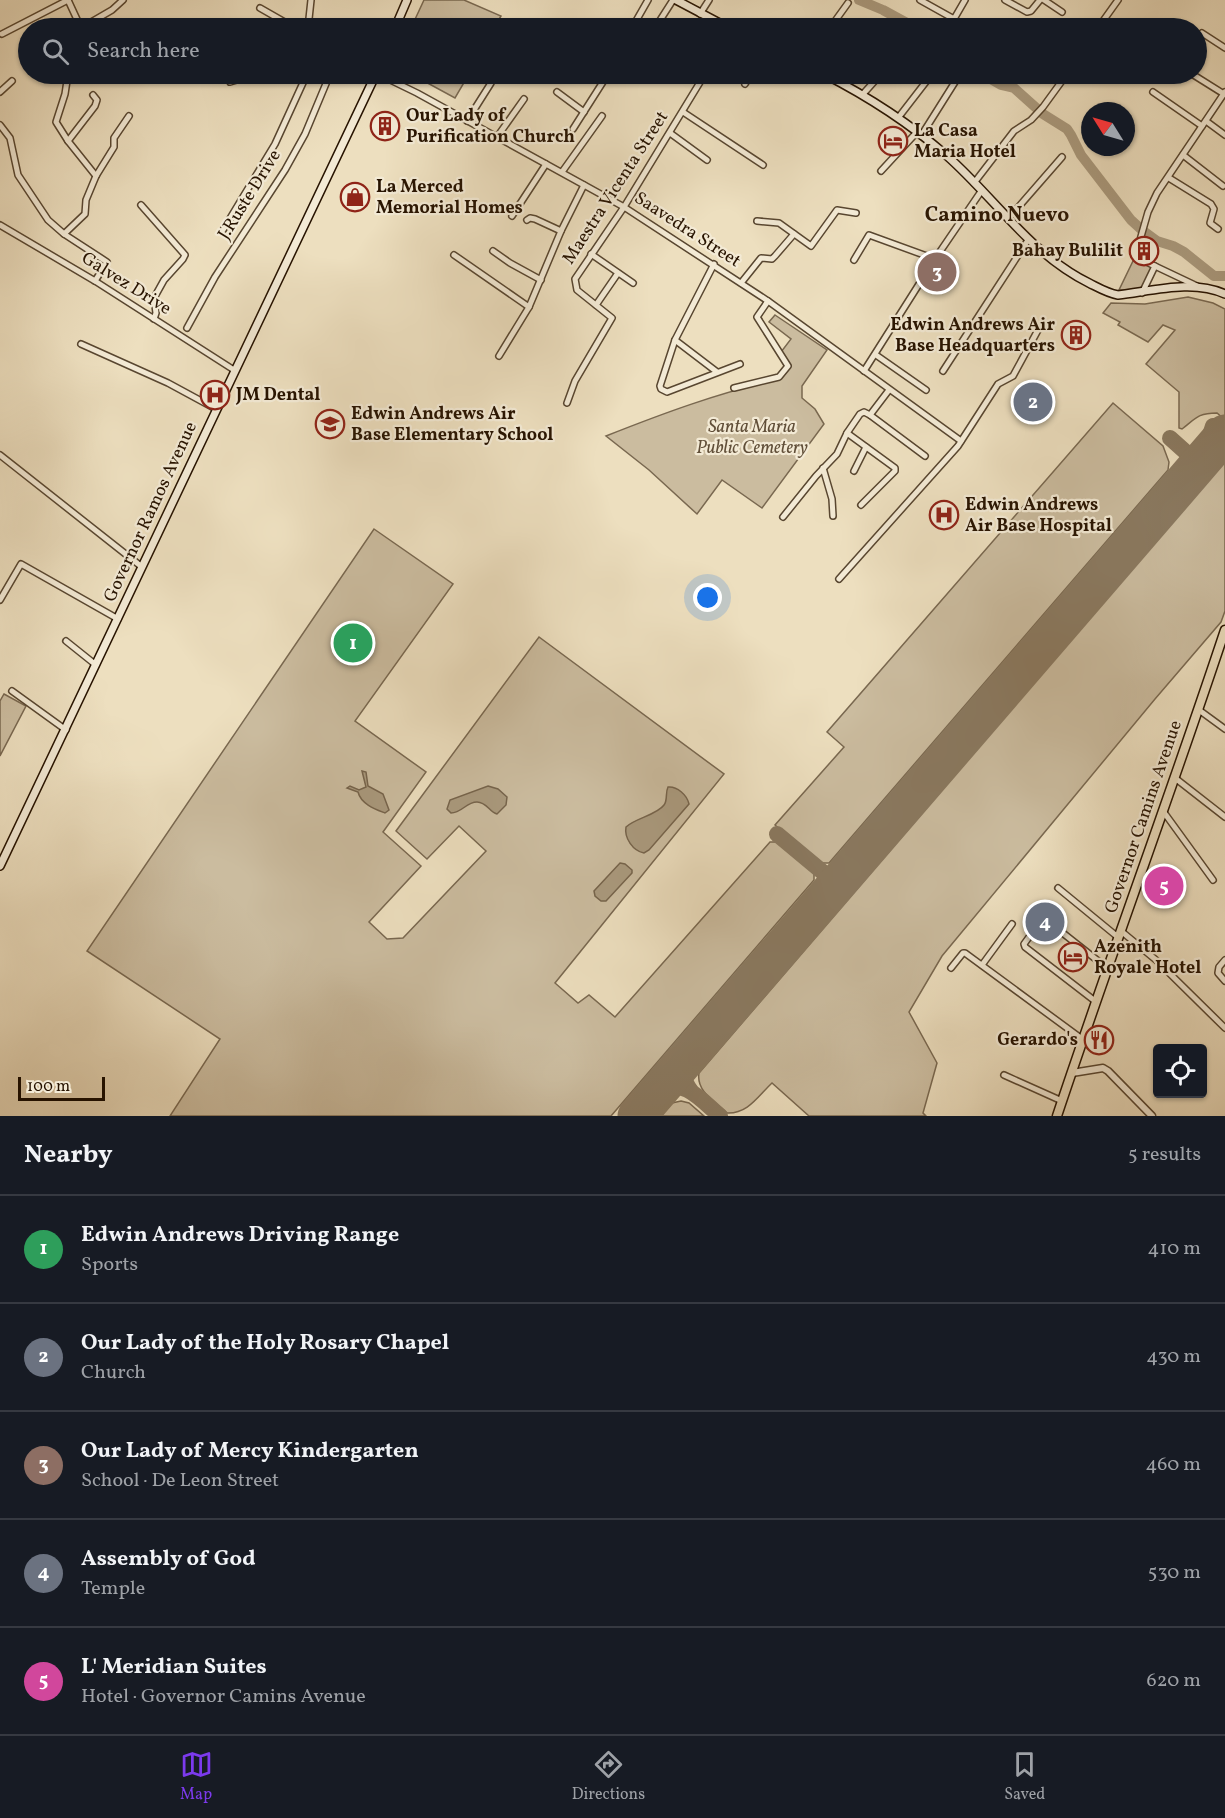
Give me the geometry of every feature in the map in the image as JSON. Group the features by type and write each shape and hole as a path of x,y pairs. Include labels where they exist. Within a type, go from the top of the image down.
{"main road":[{"path":"399,18 407,0"},
{"path":"674,0 686,3 708,18"},
{"name":"Governor Ramos Avenue","path":"0,866 234,370 372,84"},
{"path":"844,84 898,118 946,155 1028,240 1075,276 1109,293 1142,293 1182,287 1200,287 1225,294"},
{"name":"Governor Camins Avenue","path":"1057,1116 1095,1001 1223,647 1225,630"}],"street":[{"path":"33,18 68,0 76,18"},
{"path":"98,18 123,0"},
{"path":"309,18 311,0"},
{"path":"638,18 648,0"},
{"path":"662,18 674,0"},
{"path":"700,14 709,0"},
{"path":"920,0 952,18"},
{"path":"955,18 965,0"},
{"path":"1005,0 1015,2 1028,12 1042,0 1062,12"},
{"path":"1105,18 1118,0"},
{"path":"837,18 848,3"},
{"path":"260,8 276,18"},
{"path":"2,34 18,26"},
{"path":"1207,36 1225,48"},
{"path":"0,92 12,81"},
{"path":"1200,287 1155,267 1138,258 1136,254 1148,212 1157,193 1224,93 1207,83"},
{"path":"66,84 56,122 96,176"},
{"path":"223,230 274,144 303,84"},
{"name":"J.Ruste Drive","path":"187,328 215,277 285,170 305,134 326,84"},
{"name":"Saavedra Street","path":"396,84 624,207 768,301 961,441"},
{"path":"467,121 490,84"},
{"path":"573,129 602,84"},
{"name":"Maestra Vicenta Street","path":"567,403 575,381 612,320 611,316 577,290 575,279 624,207 699,84"},
{"path":"863,94 872,84"},
{"path":"898,118 924,84"},
{"path":"880,171 919,134 953,84"},
{"path":"974,183 1014,131 1031,120 1060,84"},
{"path":"557,92 584,112"},
{"path":"1154,92 1225,135"},
{"path":"68,141 95,106 97,100 93,95"},
{"path":"497,137 525,99"},
{"path":"683,112 763,165"},
{"path":"64,234 85,214 86,200 96,176 114,147 114,138 129,116"},
{"path":"562,172 602,116"},
{"path":"0,125 10,138 18,175 48,220 64,234 107,262 95,281"},
{"path":"670,133 706,160"},
{"path":"1183,155 1223,186"},
{"path":"1008,219 1062,158"},
{"path":"512,216 546,164"},
{"path":"1169,178 1211,204 1214,209 1210,224 1218,230"},
{"path":"499,356 529,307 561,231 584,185"},
{"path":"864,371 982,190"},
{"path":"141,205 185,255 164,280 154,298 156,313 154,319"},
{"path":"757,221 778,223 812,246 837,210 856,213"},
{"path":"527,220 535,219 561,231"},
{"name":"Galvez Drive","path":"0,225 95,281 234,370"},
{"path":"741,283 761,258 772,259 794,234"},
{"path":"854,260 869,235 935,259"},
{"path":"943,371 1028,240"},
{"path":"494,251 510,263 541,280"},
{"path":"591,254 633,283"},
{"path":"454,255 529,307"},
{"path":"714,264 675,340 660,386 667,392 740,364"},
{"path":"1142,293 1155,267"},
{"path":"596,305 618,273"},
{"path":"734,388 779,377 788,366 757,317 768,301"},
{"path":"839,579 961,441 998,384 1012,376 1038,330"},
{"path":"675,340 717,372"},
{"path":"81,344 168,383 216,409"},
{"path":"876,355 926,390"},
{"path":"870,415 889,390"},
{"path":"783,517 837,454 847,433 860,414 864,412 925,456"},
{"path":"847,433 895,470 861,505"},
{"path":"854,471 866,447"},
{"path":"0,455 142,567"},
{"path":"823,468 832,499 833,516"},
{"path":"0,600 21,564 118,619"},
{"path":"66,641 96,665"},
{"path":"12,691 66,730"},
{"path":"1199,710 1225,729"},
{"path":"1175,778 1225,817"},
{"path":"1163,811 1213,880"},
{"path":"1058,888 1156,960 1225,1028"},
{"path":"1035,911 1107,968"},
{"path":"1043,918 1024,944 1025,947 1095,1001"},
{"path":"982,966 1012,924"},
{"path":"951,968 964,953 1082,1039"},
{"path":"1225,960 1219,967 1218,973 1225,981"},
{"path":"1072,1073 1103,1068 1152,1116"},
{"path":"1004,1075 1062,1101"}],"green space":[{"path":"424,0 464,0 501,16 500,18 416,18"},
{"path":"429,84 463,84 455,98"},
{"path":"1134,259 1153,267 1142,289 1119,290"},
{"path":"1188,297 1213,303 1225,309 1225,420 1217,413 1205,414 1182,429 1179,428 1179,392 1146,364 1175,330 1163,325 1148,342 1118,325 1120,322 1103,313 1111,303 1145,304"},
{"name":"Santa Maria Public Cemetery","path":"775,315 827,350 802,386 802,398 815,409 824,424 762,508 722,480 697,514 649,470 606,436 692,404 780,379 789,366 781,352 791,339 769,322"},
{"path":"1113,403 1163,446 1169,462 1168,470 829,863 819,863 775,825 844,747 827,732"},
{"path":"1225,460 1225,611 1221,622 942,956 909,1012 937,1063 923,1113 926,1116 809,1116 772,1083 741,1111 727,1113 703,1090 699,1073"},
{"path":"374,529 453,584 355,721 426,772 383,832 421,866 369,922 387,939 403,938 486,851 459,826 427,859 396,831 539,637 724,774 555,983 578,1003 589,995 615,1017 770,842 778,842 814,873 814,880 611,1116 170,1116 220,1039 87,951"},
{"path":"4,694 26,706 0,756 0,701"},
{"path":"681,1101 689,1103 704,1116 661,1116 672,1103"}],"shaded area":[{"path":"362,771 366,772 368,786 383,794 389,810 385,813 365,803 358,792 347,788 350,786 359,790 366,787"},
{"path":"488,786 498,789 507,797 506,805 497,814 477,802 455,813 447,809 450,800"},
{"path":"668,787 681,792 689,804 649,850 644,853 640,852 628,840 626,827 661,808 665,803"},
{"path":"620,863 625,864 632,870 632,873 606,901 601,901 595,896 594,891"}],"waterway":[{"path":"859,0 898,18"},
{"path":"999,84 1014,88 1043,114 1067,129 1081,155 1131,220 1142,230 1157,241 1184,252 1214,276 1225,276"}],"taxiway":[{"path":"1202,460 1213,426 1219,427 1225,433"},
{"path":"1170,438 1199,464"},
{"path":"1207,454 1225,449"},
{"path":"777,834 837,884"},
{"path":"687,1057 683,1075 691,1091"},
{"path":"660,1089 669,1086 685,1089 700,1098 720,1116"}],"runway":[{"path":"637,1116 1225,434"}],"place":[{"name":"Our Lady of Purification Church","path":"385,126"},
{"name":"La Casa Maria Hotel","path":"893,141"},
{"name":"La Merced Memorial Homes","path":"355,197"},
{"name":"Bahay Bulilit","path":"1144,251"},
{"name":"Our Lady of Mercy Kindergarten","path":"937,272"},
{"name":"Edwin Andrews Air Base Headquarters","path":"1076,335"},
{"name":"JM Dental","path":"215,395"},
{"name":"Our Lady of the Holy Rosary Chapel","path":"1033,402"},
{"name":"Edwin Andrews Air Base Elementary School","path":"330,424"},
{"name":"Edwin Andrews Air Base Hospital","path":"944,515"},
{"name":"Edwin Andrews Driving Range","path":"353,643"},
{"name":"L' Meridian Suites","path":"1164,886"},
{"name":"Assembly of God","path":"1045,922"},
{"name":"Azenith Royale Hotel","path":"1073,957"},
{"name":"Gerardo's","path":"1099,1040"}],"district":[{"name":"Camino Nuevo","path":"997,215"}]}
